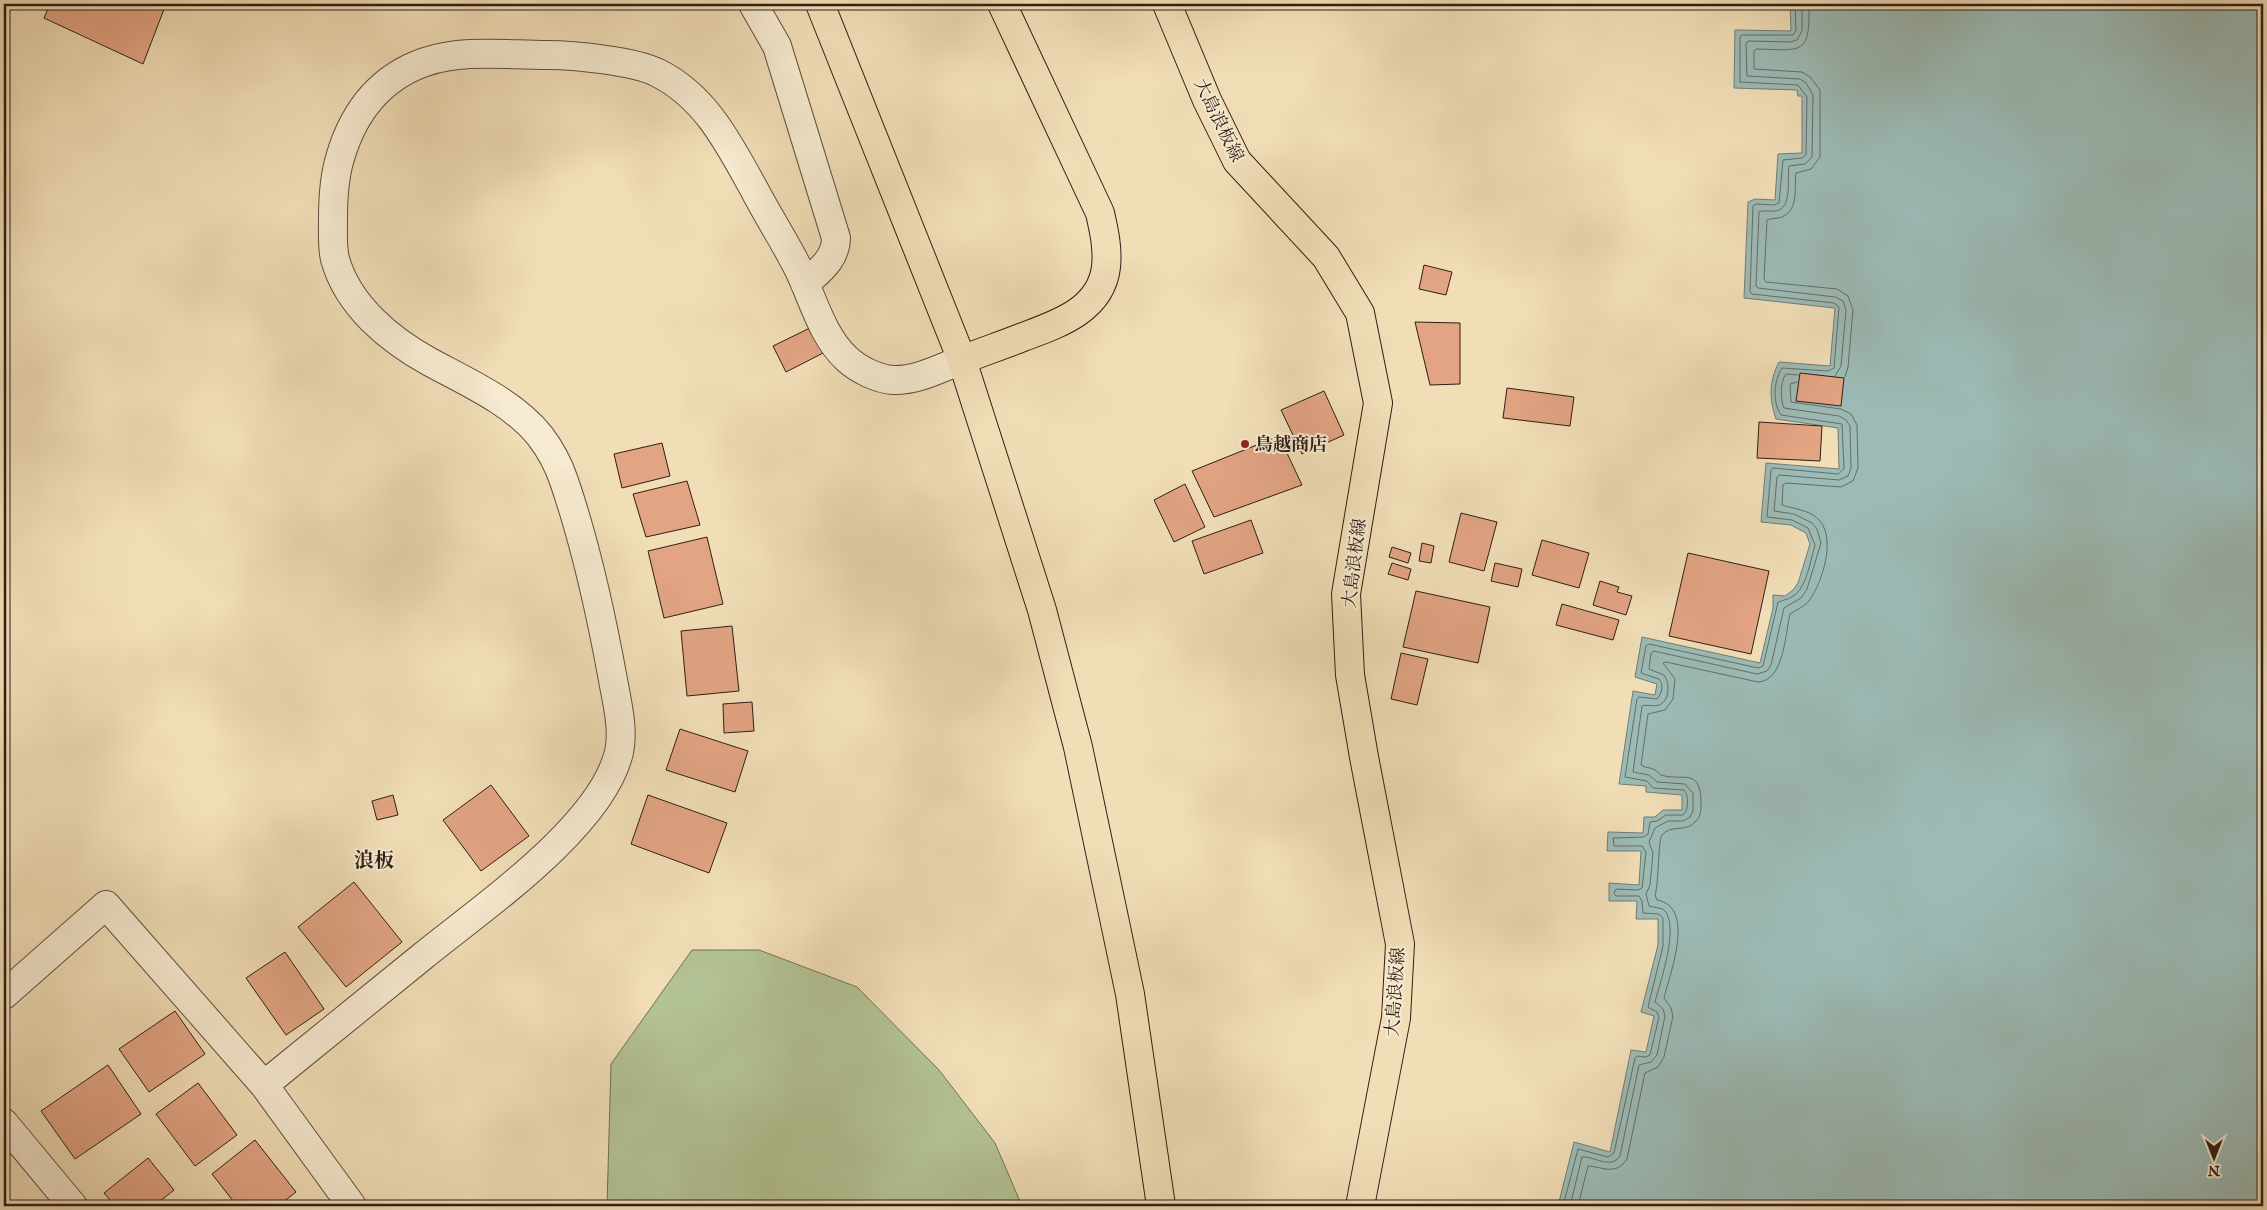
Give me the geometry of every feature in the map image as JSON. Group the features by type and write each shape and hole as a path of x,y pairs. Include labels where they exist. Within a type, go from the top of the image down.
{"main road":[{"path":"820,4 962,360 1042,610 1078,747 1130,994 1161,1206"},
{"path":"962,360 1066,321 1085,307 1099,290 1106,268 1106,242 1100,213 1002,4"},
{"name":"大島浪板線","path":"1167,4 1207,100 1237,161 1326,257 1360,313 1378,403 1346,594 1350,675 1400,944 1396,1018 1360,1206"}],"street":[{"path":"753,4 777,46 836,238 836,247 826,265 805,284"},
{"path":"264,1085 520,877 582,819 601,794 621,747 616,694 586,559 563,478 542,437 528,423 491,396 429,361 386,333 365,312 345,282 334,256 334,179 345,143 355,119 380,89 396,74 428,61 462,54 563,56 608,61 654,70 693,97 735,151 805,284 822,323 847,359 865,371 890,380 914,378 962,360"},
{"path":"4,994 106,905 264,1085 352,1206"},
{"path":"4,1123 73,1206"}],"green space":[{"path":"692,950 759,950 857,987 939,1070 995,1143 1022,1206 607,1206 611,1064"}],"water":[{"path":"1790,4 2263,4 2263,1206 1558,1206 1574,1142 1610,1152 1631,1050 1646,1052 1654,1016 1641,1012 1658,945 1658,919 1636,919 1637,901 1609,901 1609,883 1639,885 1641,851 1607,851 1608,832 1643,833 1644,817 1655,817 1663,810 1682,810 1682,795 1646,792 1646,786 1619,784 1633,691 1655,695 1657,684 1635,677 1642,637 1760,663 1773,608 1773,595 1785,596 1793,590 1798,583 1810,544 1806,533 1791,525 1761,522 1766,463 1839,469 1838,428 1776,419 1771,397 1773,376 1779,362 1830,366 1835,308 1744,298 1748,202 1755,199 1775,200 1778,154 1802,153 1802,96 1798,96 1797,90 1734,88 1735,30 1791,31"}],"building":[{"path":"50,4 166,4 143,64 44,18"},
{"path":"1424,265 1452,272 1446,295 1419,289"},
{"path":"1415,322 1460,323 1460,384 1430,385"},
{"path":"814,326 827,351 786,372 773,346"},
{"path":"1800,373 1844,378 1841,406 1796,401"},
{"path":"1507,388 1574,397 1570,426 1503,418"},
{"path":"1324,391 1344,435 1302,454 1281,410"},
{"path":"1759,422 1822,426 1820,461 1757,458"},
{"path":"1279,436 1302,485 1214,517 1192,471"},
{"path":"662,443 670,476 622,488 614,454"},
{"path":"687,481 700,525 646,537 633,494"},
{"path":"1185,484 1205,527 1174,542 1154,500"},
{"path":"1461,513 1497,522 1484,571 1449,562"},
{"path":"1251,520 1263,553 1204,574 1192,541"},
{"path":"707,537 723,604 664,618 648,551"},
{"path":"1542,540 1589,553 1579,588 1532,575"},
{"path":"1422,543 1434,546 1431,563 1419,561"},
{"path":"1392,547 1411,553 1408,563 1389,557"},
{"path":"1688,553 1769,571 1751,654 1669,636"},
{"path":"1392,563 1411,569 1408,580 1388,574"},
{"path":"1495,563 1522,569 1518,587 1491,581"},
{"path":"1600,581 1619,587 1617,592 1632,596 1626,615 1593,605"},
{"path":"1416,591 1490,607 1478,663 1403,647"},
{"path":"1562,604 1619,620 1613,640 1556,625"},
{"path":"732,626 739,691 687,696 681,631"},
{"path":"1401,653 1428,659 1417,705 1391,699"},
{"path":"752,702 754,731 724,733 723,704"},
{"path":"680,729 748,751 735,792 666,770"},
{"path":"491,785 529,836 481,871 443,820"},
{"path":"393,795 398,815 377,820 372,801"},
{"path":"648,795 727,823 709,873 631,844"},
{"path":"354,882 402,942 346,987 298,927"},
{"path":"285,952 324,1009 286,1035 246,978"},
{"path":"175,1011 205,1054 149,1092 119,1049"},
{"path":"108,1065 141,1114 75,1159 41,1111"},
{"path":"198,1083 237,1135 195,1166 156,1114"},
{"path":"255,1140 296,1192 278,1206 237,1206 212,1174"},
{"path":"148,1158 174,1190 154,1206 115,1206 104,1193"}],"place":[{"name":"鳥越商店","path":"1245,444"}],"district":[{"name":"浪板","path":"374,860"}]}
